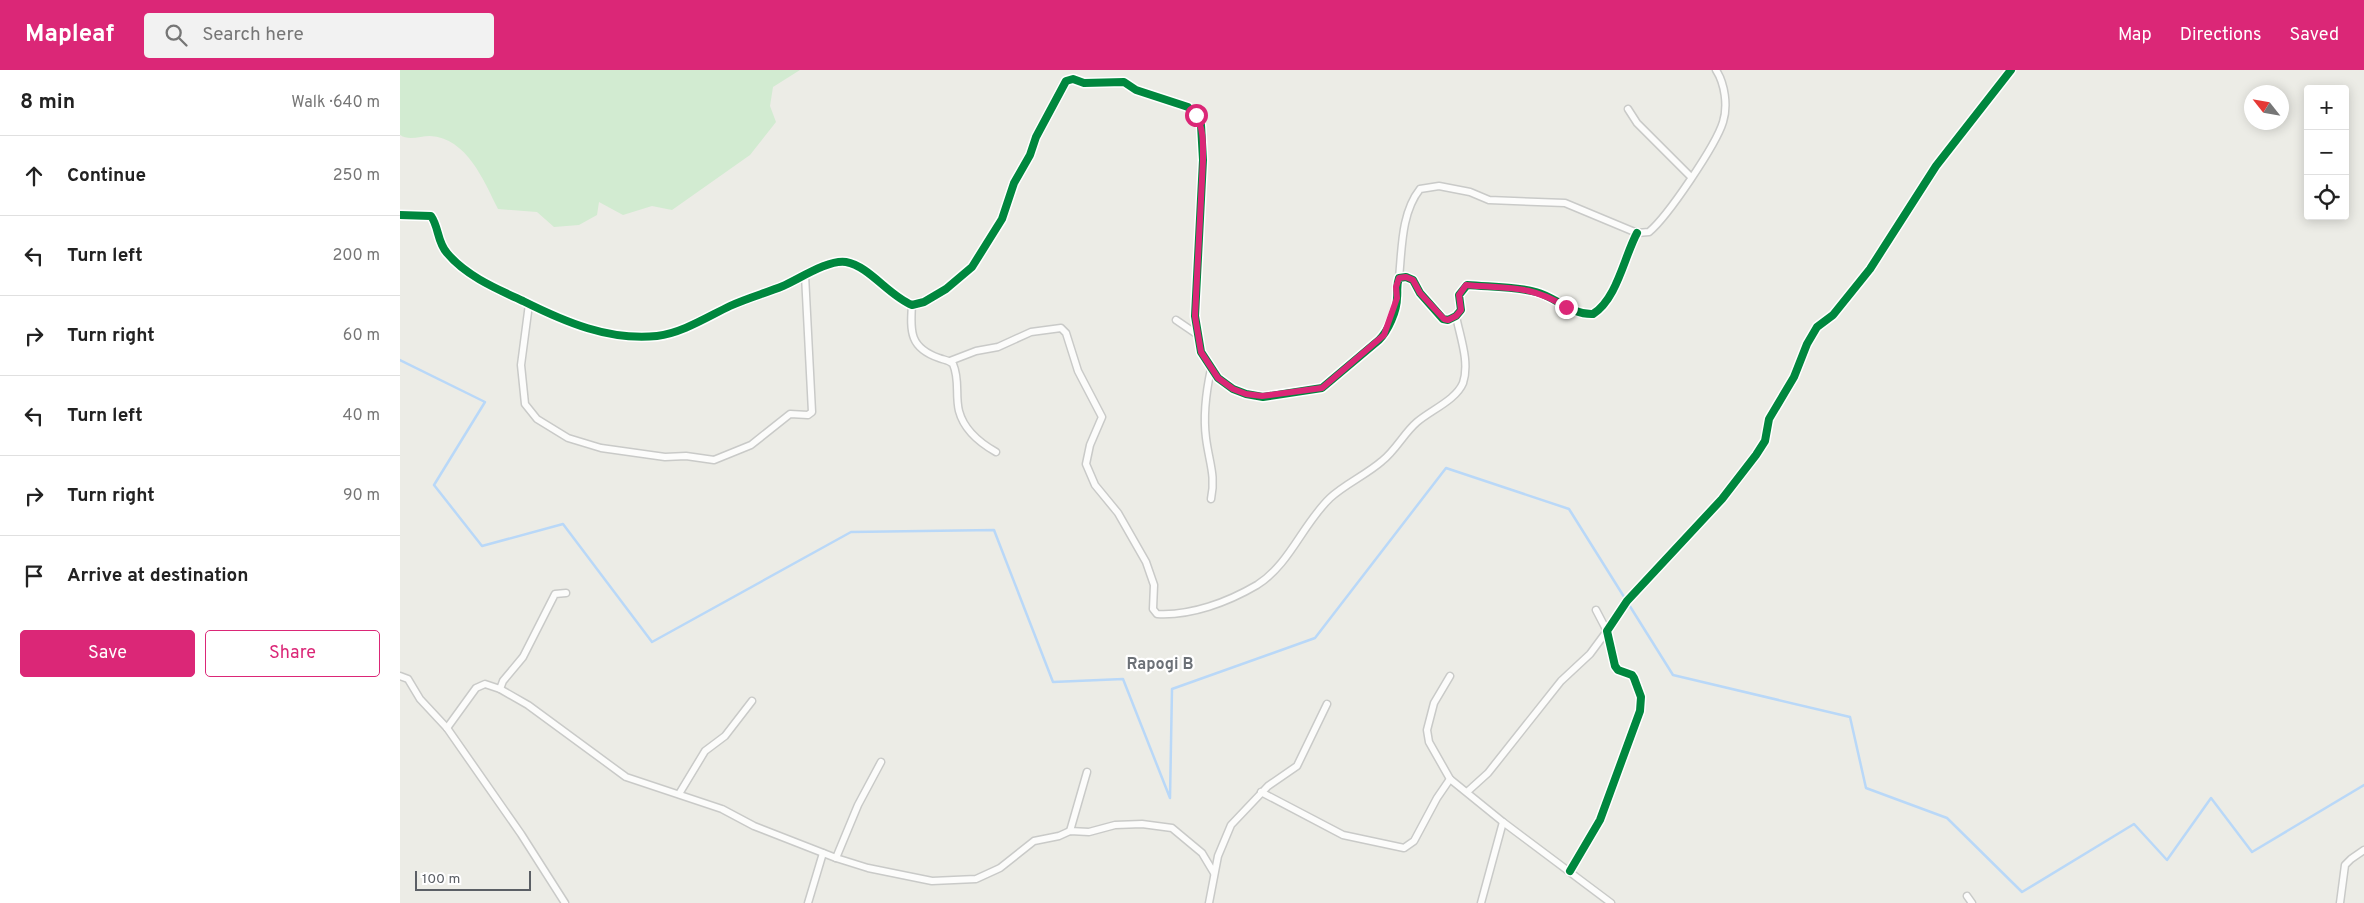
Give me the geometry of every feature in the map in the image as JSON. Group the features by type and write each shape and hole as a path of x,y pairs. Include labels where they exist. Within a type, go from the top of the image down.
{"street":[{"path":"400,215 431,216 435,221 439,240 446,253 460,266 487,283 566,322 598,331 630,336 658,336 698,322 761,293 783,286 839,262 847,262 854,265 912,305 924,302 946,289 972,266 1002,219 1014,183 1066,82 1073,79 1084,83 1124,82 1136,90 1188,107 1201,125 1203,160 1195,316 1201,352 1218,378 1233,389 1246,394 1262,396 1322,388 1384,335 1397,298 1396,287 1399,278 1404,229 1413,198 1420,189 1440,186 1465,191 1488,200 1565,203 1637,232 1649,232 1691,177 1718,134 1723,122 1725,111 1723,83 1716,70"},
{"path":"1468,792 1488,773 1561,681 1590,654 1627,601 1722,499 1756,455 1765,441 1768,419 1794,377 1807,344 1817,327 1833,315 1870,269 1936,166 2011,70"},
{"path":"1628,110 1637,123 1691,177"},
{"path":"1399,278 1406,277 1413,280 1420,293 1444,319 1448,320 1456,316 1461,310 1459,295 1466,285 1516,287 1547,295 1583,314 1593,314 1602,306 1613,288 1637,232"},
{"path":"529,304 521,365 522,384 524,404 537,419 568,438 601,448 665,457 686,456 714,460 751,445 790,414 808,415 812,412 805,275"},
{"path":"912,305 910,324 913,340 924,350 938,358 950,361 976,351 998,347 1030,332 1061,328 1066,333 1078,371 1102,417 1090,445 1086,464 1095,485 1118,513 1146,562 1154,585 1153,609 1157,614 1175,616 1226,600 1258,584 1282,565 1298,538 1330,498 1381,463 1394,451 1415,423 1457,392 1467,366 1456,316"},
{"path":"1176,320 1198,335"},
{"path":"950,361 957,376 959,412 973,436 996,452"},
{"path":"1211,369 1205,398 1205,437 1214,484 1211,499"},
{"path":"500,689 503,681 523,657 555,594 566,593"},
{"path":"1570,871 1600,820 1640,711 1640,697 1634,678 1615,666 1607,631 1596,610"},
{"path":"400,676 408,679 420,700 447,728 521,834 565,903"},
{"path":"1450,676 1434,704 1427,730 1429,742 1450,779 1503,822 1612,903"},
{"path":"400,682 408,679"},
{"path":"447,728 476,688 485,684 500,689 528,705 626,777 722,809 754,826 836,858 868,868 932,881 976,879 1000,868 1034,841 1059,836 1070,831 1089,832 1115,825 1142,824 1172,828 1202,853 1214,873"},
{"path":"679,794 705,751 724,736 752,702"},
{"path":"1209,903 1220,850 1231,825 1261,792 1297,766 1327,704"},
{"path":"836,858 858,805 881,762"},
{"path":"1070,831 1087,772"},
{"path":"1261,792 1343,835 1404,848 1414,842 1437,798 1450,779"},
{"path":"1481,903 1503,822"},
{"path":"2340,903 2346,865 2364,850"},
{"path":"808,903 823,853"},
{"path":"1967,896 1972,903"}],"green space":[{"path":"400,70 800,70 773,87 770,106 776,122 750,155 672,210 652,206 623,215 599,202 597,215 579,225 554,227 537,212 498,209 473,163 454,144 430,136 411,138 400,135"}],"waterway":[{"path":"400,360 485,402 434,485 482,546 563,524 652,642 851,532 994,530 1053,682 1123,679 1170,798 1172,689 1315,638 1446,468 1569,509 1673,675 1850,717 1866,788 1947,818 2022,892 2134,824 2167,860 2211,798 2252,852 2364,785"}],"cycle path":[{"path":"1570,871 1600,820 1640,711 1641,697 1634,678 1632,675 1618,670 1615,666 1607,631 1627,601 1722,499 1756,455 1765,441 1769,419 1794,377 1807,344 1817,327 1833,315 1870,269 1936,166 2011,70"},
{"path":"400,215 431,216 441,244 447,253 463,269 482,281 571,323 622,336 657,336 676,332 736,303 783,286 823,266 839,262 846,262 863,269 895,295 912,305 924,302 946,289 972,267 1002,219 1014,183 1030,155 1036,137 1066,81 1073,79 1084,83 1124,82 1136,90 1188,107 1201,125 1203,160 1195,316 1201,352 1218,378 1233,389 1263,397 1322,388 1379,340 1394,315 1399,278 1406,277 1413,280 1420,293 1443,319 1448,320 1456,316 1461,310 1459,295 1467,285 1536,292 1578,312 1593,314 1601,307 1614,288 1637,233"}],"district":[{"name":"Rapogi B","path":"1160,663"}],"route":[{"path":"1196,115 1201,125 1203,137 1203,160 1195,316 1201,352 1218,378 1233,389 1246,394 1262,396 1322,388 1384,335 1397,298 1396,287 1399,278 1406,277 1413,280 1420,293 1444,319 1448,320 1456,316 1461,310 1459,295 1466,285 1516,287 1547,295 1566,307"}]}
